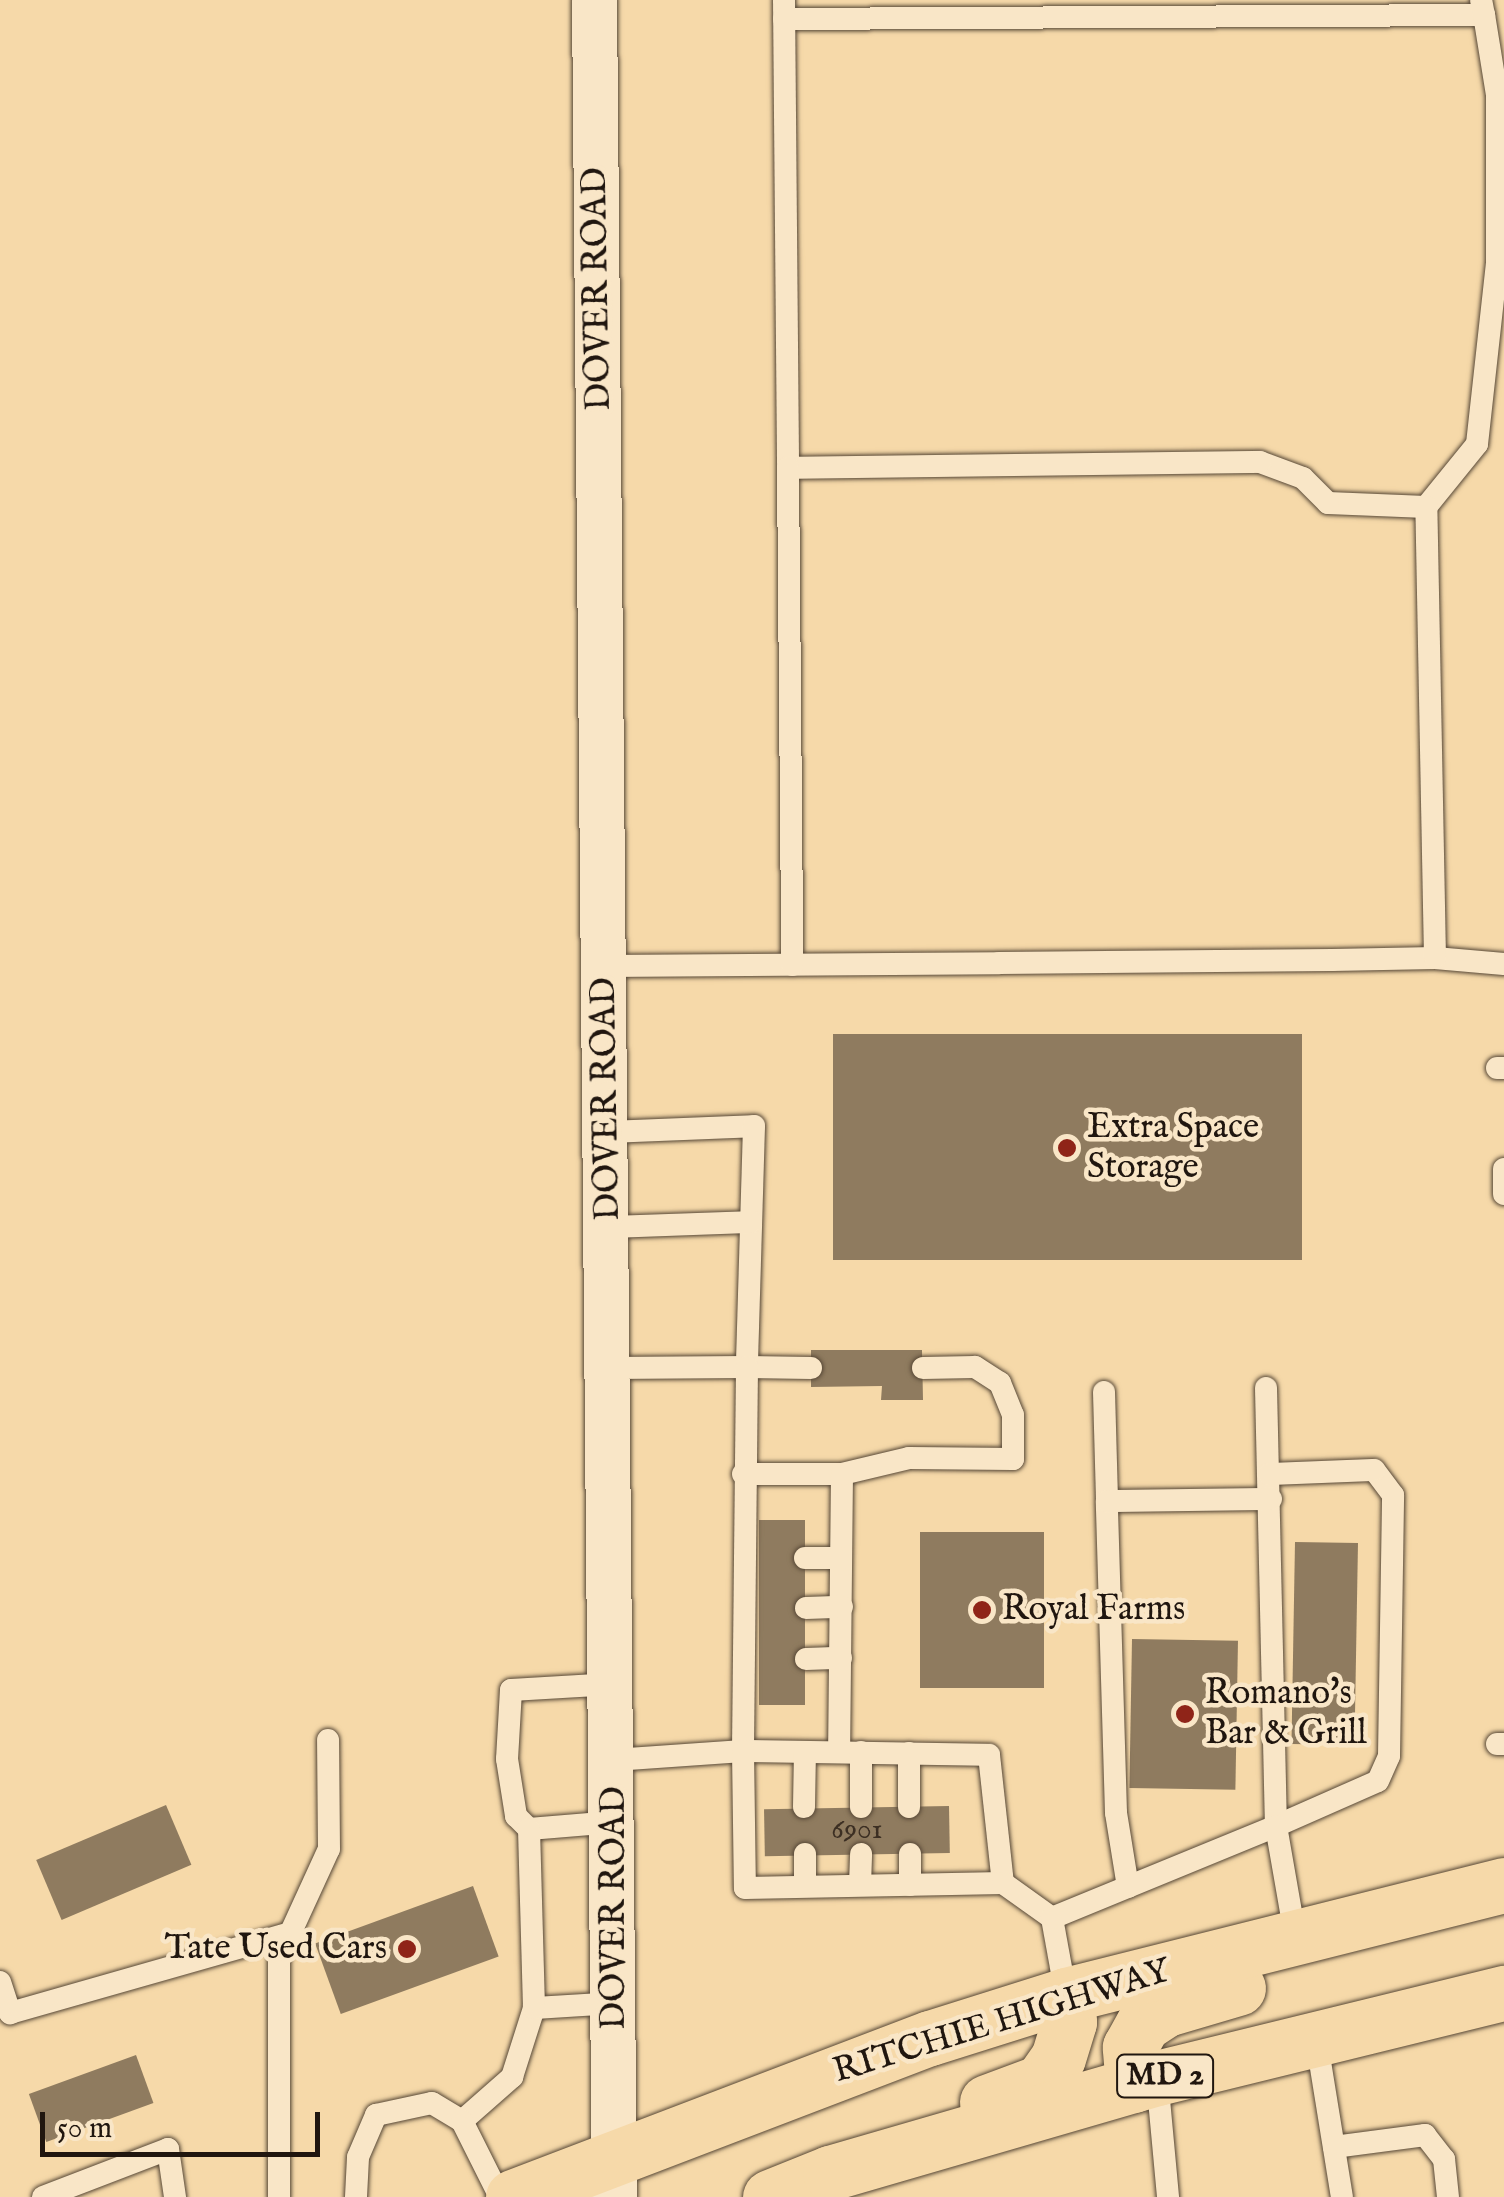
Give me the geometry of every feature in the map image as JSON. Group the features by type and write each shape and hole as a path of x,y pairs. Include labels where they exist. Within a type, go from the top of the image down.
{"main road":[{"name":"RITCHIE HIGHWAY","path":"512,2197 615,2176 930,2038 1066,1996 1504,1884"},
{"path":"1145,2082 1130,2047 1143,2024 1166,2008 1268,1980 1308,1933"},
{"name":"MD 2","path":"770,2197 830,2185 1145,2082 1504,1993"},
{"path":"830,2185 908,2130 1041,2082 1058,2058 1070,2022 1066,1996"}],"street":[{"name":"DOVER ROAD","path":"594,0 614,1760 615,2176"}],"lane":[{"path":"792,964 784,9 1482,8 1497,95 1497,264 1477,444 1426,507 1435,958"},
{"path":"788,468 1260,462 1304,478 1328,503 1426,507"},
{"path":"606,966 1435,958 1504,964"},
{"path":"607,1132 754,1126 743,1474 751,1560 751,1659 743,1751 745,1888 1003,1882 1052,1918 1066,1996"},
{"path":"1504,1169 1504,1194"},
{"path":"608,1227 751,1222"},
{"path":"743,1474 842,1474 909,1458 1013,1459 1013,1415 1000,1383 974,1367 922,1368"},
{"path":"610,1368 811,1368"},
{"path":"1266,1388 1276,1826 1308,1933"},
{"path":"1104,1392 1116,1814 1128,1887"},
{"path":"1052,1918 1378,1781 1390,1756 1393,1495 1374,1470 1270,1474"},
{"path":"842,1474 841,1658 850,1752 861,1807"},
{"path":"1106,1501 1271,1499"},
{"path":"806,1558 841,1558"},
{"path":"806,1608 842,1608"},
{"path":"806,1659 841,1658"},
{"path":"462,2121 512,2077 534,2008 530,1829 516,1816 507,1759 511,1690 613,1684"},
{"path":"279,2197 279,1958 294,1932 328,1849 328,1740"},
{"path":"614,1760 743,1751 989,1755 1003,1882"},
{"path":"804,1807 805,1752"},
{"path":"909,1754 910,1806"},
{"path":"530,1829 614,1822"},
{"path":"805,1886 806,1854"},
{"path":"860,1885 861,1854"},
{"path":"910,1854 910,1885"},
{"path":"0,1982 10,2013 294,1932"},
{"path":"534,2008 616,2003"},
{"path":"1316,2038 1342,2197"},
{"path":"1145,2082 1168,2197"},
{"path":"356,2197 358,2157 376,2115 432,2102 462,2121 500,2197"},
{"path":"1334,2147 1425,2135 1444,2160 1448,2197"},
{"path":"43,2197 168,2148 174,2197"}],"building":[{"name":"Extra Space Storage","path":"833,1034 1302,1034 1302,1260 833,1260"},
{"path":"811,1350 922,1350 923,1400 881,1400 882,1386 811,1387"},
{"path":"759,1520 805,1520 805,1705 759,1705"},
{"name":"Royal Farms","path":"920,1532 1044,1532 1044,1688 920,1688"},
{"path":"1295,1542 1358,1543 1354,1745 1291,1744"},
{"name":"Romano's Bar & Grill","path":"1132,1639 1238,1641 1235,1790 1129,1788"},
{"path":"166,1805 191,1865 62,1920 36,1860"},
{"path":"949,1806 950,1853 765,1856 764,1809"},
{"name":"Tate Used Cars","path":"473,1886 499,1956 341,2014 315,1943"},
{"path":"136,2055 153,2103 46,2142 29,2094"}],"place":[{"name":"Extra Space Storage","path":"1067,1148"},
{"name":"Royal Farms","path":"982,1610"},
{"name":"Romano's Bar & Grill","path":"1185,1714"},
{"name":"Tate Used Cars","path":"407,1949"}]}
